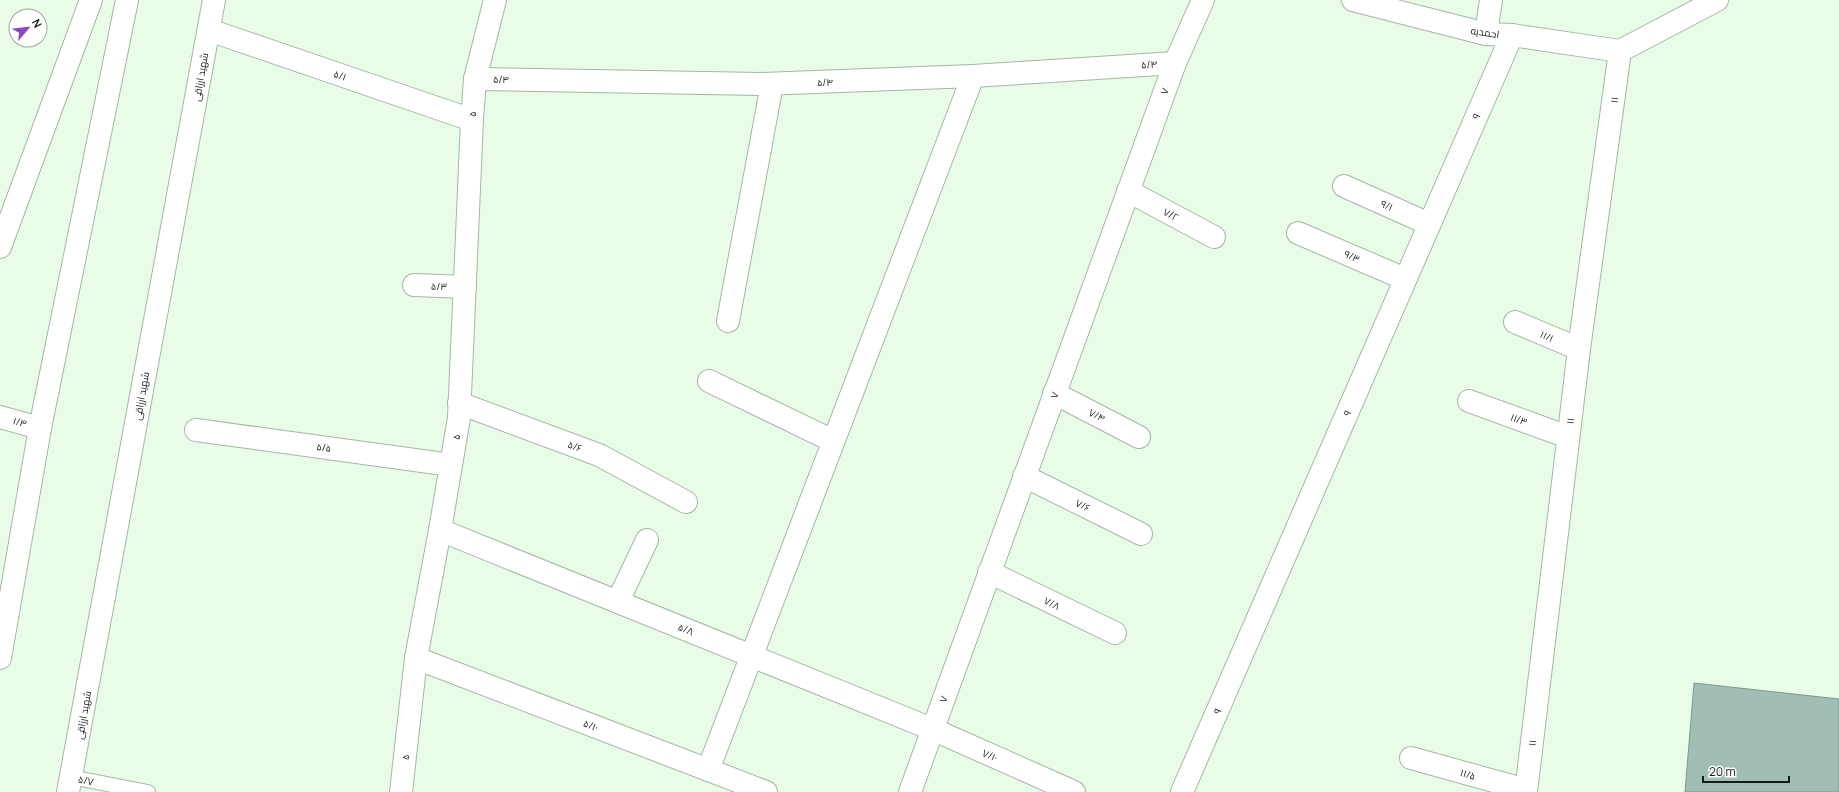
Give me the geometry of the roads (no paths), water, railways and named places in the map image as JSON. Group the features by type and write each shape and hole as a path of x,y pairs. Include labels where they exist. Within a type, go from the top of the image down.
{"street":[{"path":"0,247 91,0"},
{"path":"0,658 40,428 127,0"},
{"name":"شهید ارزاقی","path":"70,784 214,0"},
{"name":"۵","path":"401,792 416,658 451,465 459,403 475,79 495,0"},
{"name":"۷","path":"910,792 1175,63 1203,0"},
{"name":"احمدیه","path":"1353,0 1486,34 1512,35 1620,51"},
{"path":"1486,34 1491,0"},
{"path":"1620,51 1717,0"},
{"name":"۵/۱","path":"209,30 472,120"},
{"name":"۹","path":"1182,792 1512,35"},
{"name":"۱۱","path":"1526,791 1579,349 1620,51"},
{"name":"۵/۴","path":"475,79 772,84 973,76 1175,63"},
{"path":"708,770 750,655 973,76"},
{"path":"728,321 772,84"},
{"name":"۹/۱","path":"1344,186 1429,224"},
{"name":"۷/۲","path":"1128,191 1214,237"},
{"name":"۹/۳","path":"1298,232 1405,279"},
{"name":"۵/۳","path":"414,285 464,287"},
{"name":"۱۱/۱","path":"1515,322 1579,349"},
{"path":"709,381 833,442"},
{"name":"۷/۴","path":"1054,393 1139,437"},
{"name":"۱۱/۳","path":"1469,401 1568,437"},
{"name":"۵/۶","path":"459,403 599,455 686,502"},
{"name":"۱/۳","path":"0,418 40,428"},
{"name":"۵/۵","path":"196,430 451,465"},
{"name":"۷/۶","path":"1024,476 1141,534"},
{"name":"۵/۸","path":"440,530 932,728"},
{"path":"618,602 647,540"},
{"name":"۷/۸","path":"989,572 1115,633"},
{"name":"۵/۱۰","path":"416,658 766,792"},
{"name":"۷/۱۰","path":"932,728 1074,792"},
{"name":"۱۱/۵","path":"1411,758 1526,791"}],"lane":[{"name":"۵/۷","path":"70,784 148,792"}]}
